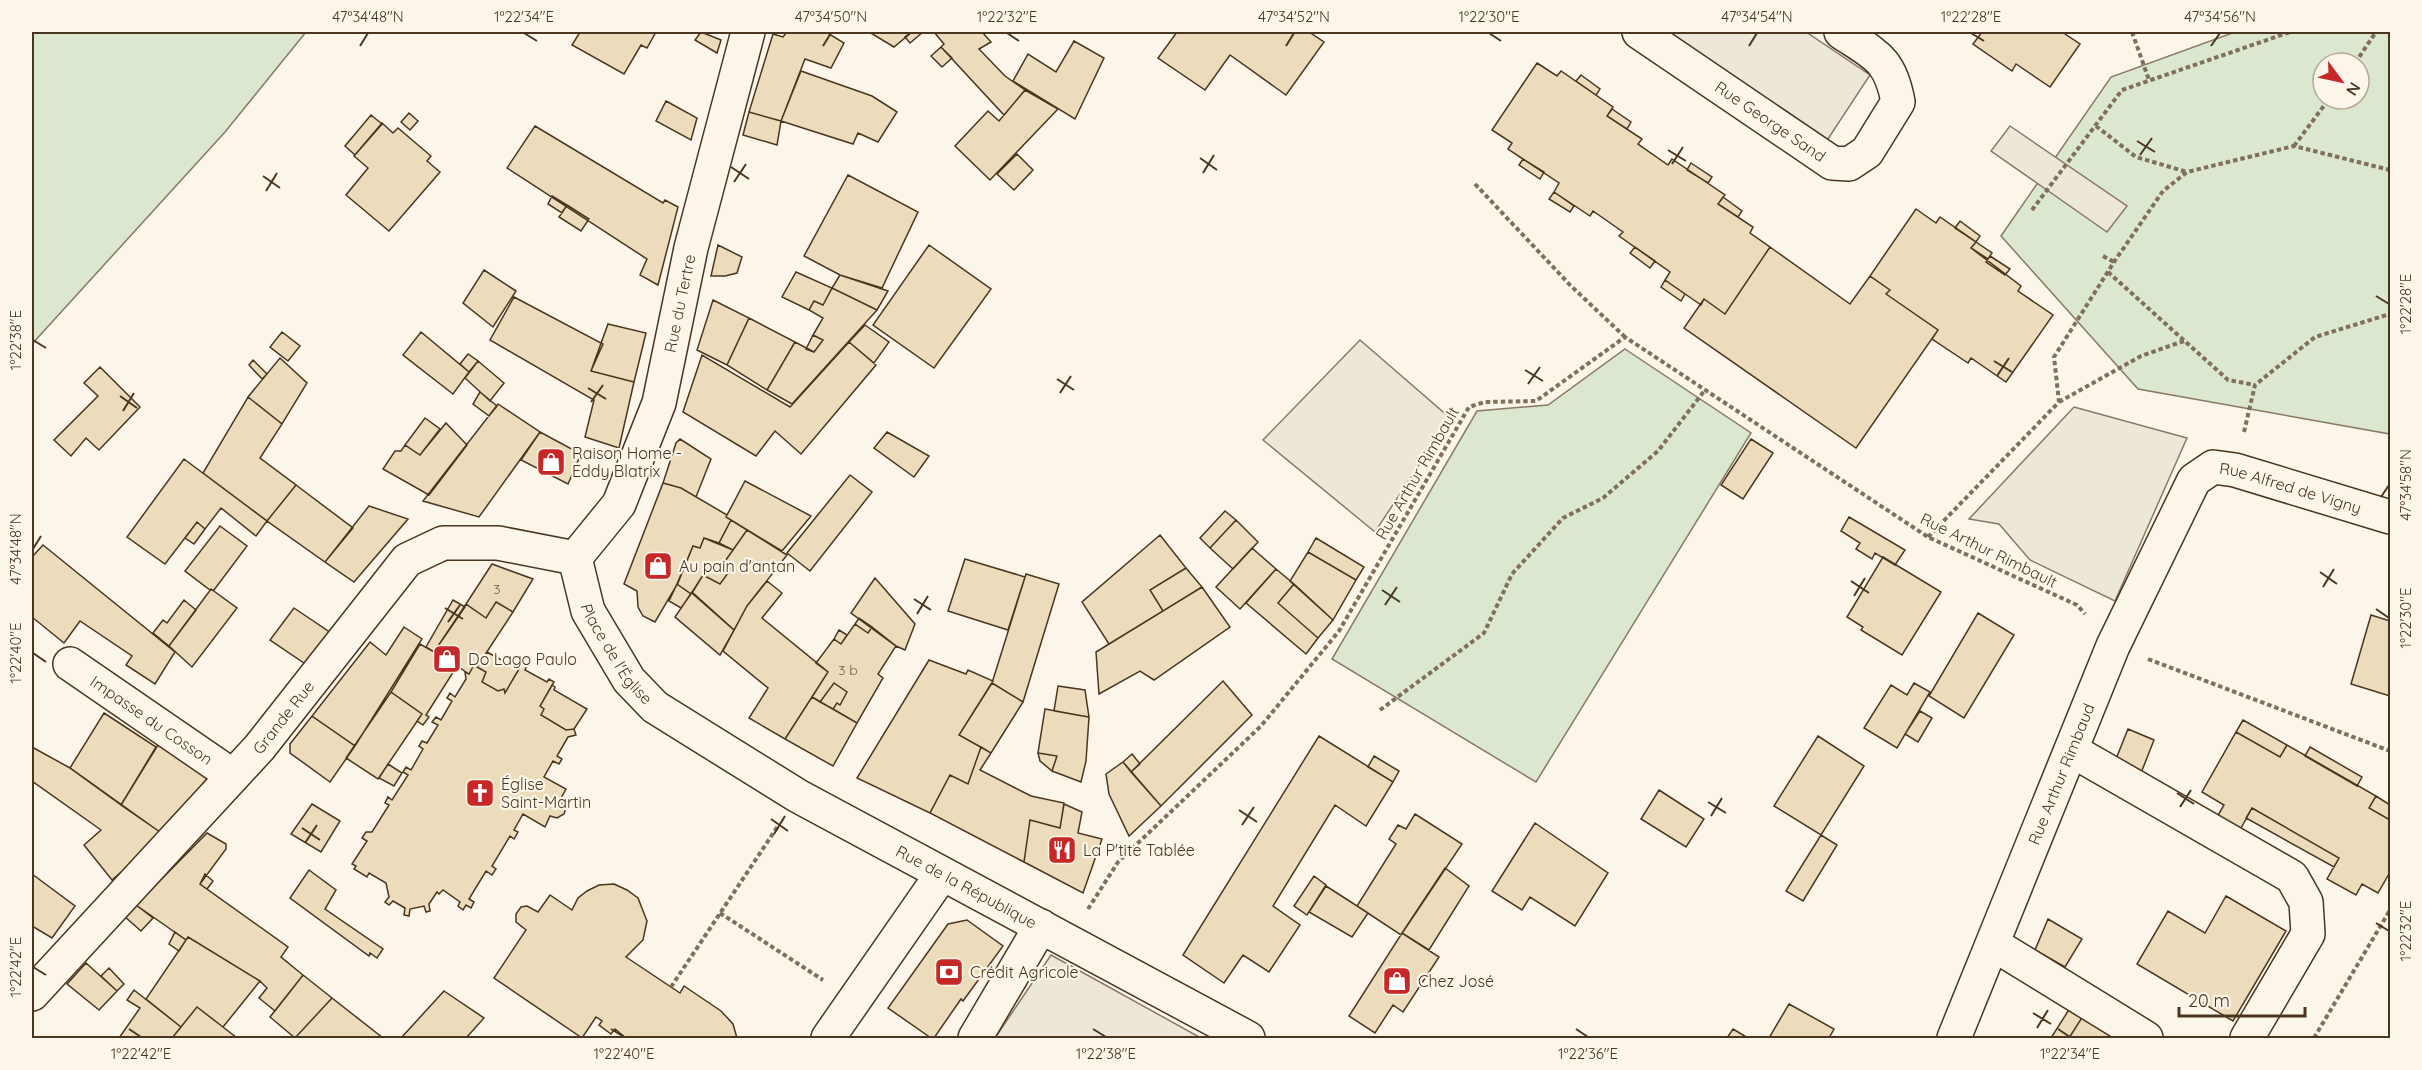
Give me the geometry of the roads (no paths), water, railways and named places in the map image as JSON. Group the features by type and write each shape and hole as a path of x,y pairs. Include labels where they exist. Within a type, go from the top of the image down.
{"street":[{"name":"Rue du Tertre","path":"575,558 619,504 658,403 691,248 748,32"},
{"name":"Rue George Sand","path":"1639,32 1832,163 1849,164 1867,152 1898,102 1894,79 1882,60 1841,32"},
{"name":"Rue Alfred de Vigny","path":"2176,514 2194,480 2213,467 2235,470 2391,517"},
{"name":"Rue Arthur Rimbaud","path":"1954,1038 2113,646 2176,514"},
{"name":"Grande Rue","path":"32,994 259,748 406,560 443,543 498,543 575,558"},
{"name":"Place de l'Église","path":"575,558 588,611 629,680 655,707 688,730"},
{"name":"Impasse du Cosson","path":"70,664 233,776"},
{"name":"Rue de la République","path":"688,730 798,796 1248,1038"},
{"path":"2071,750 2292,877 2306,902 2308,934 2247,1038"},
{"path":"828,1038 942,874"},
{"path":"975,1038 1055,933"},
{"path":"1993,944 2146,1038"}],"place":[{"name":"Raison Home - Eddy Blatrix","path":"551,462"},
{"name":"Au pain d'antan","path":"658,566"},
{"name":"Do Lago Paulo","path":"447,659"},
{"name":"Église Saint-Martin","path":"480,793"},
{"name":"La P'tite Tablée","path":"1062,850"},
{"name":"Crédit Agricole","path":"949,972"},
{"name":"Chez José","path":"1397,981"}]}
